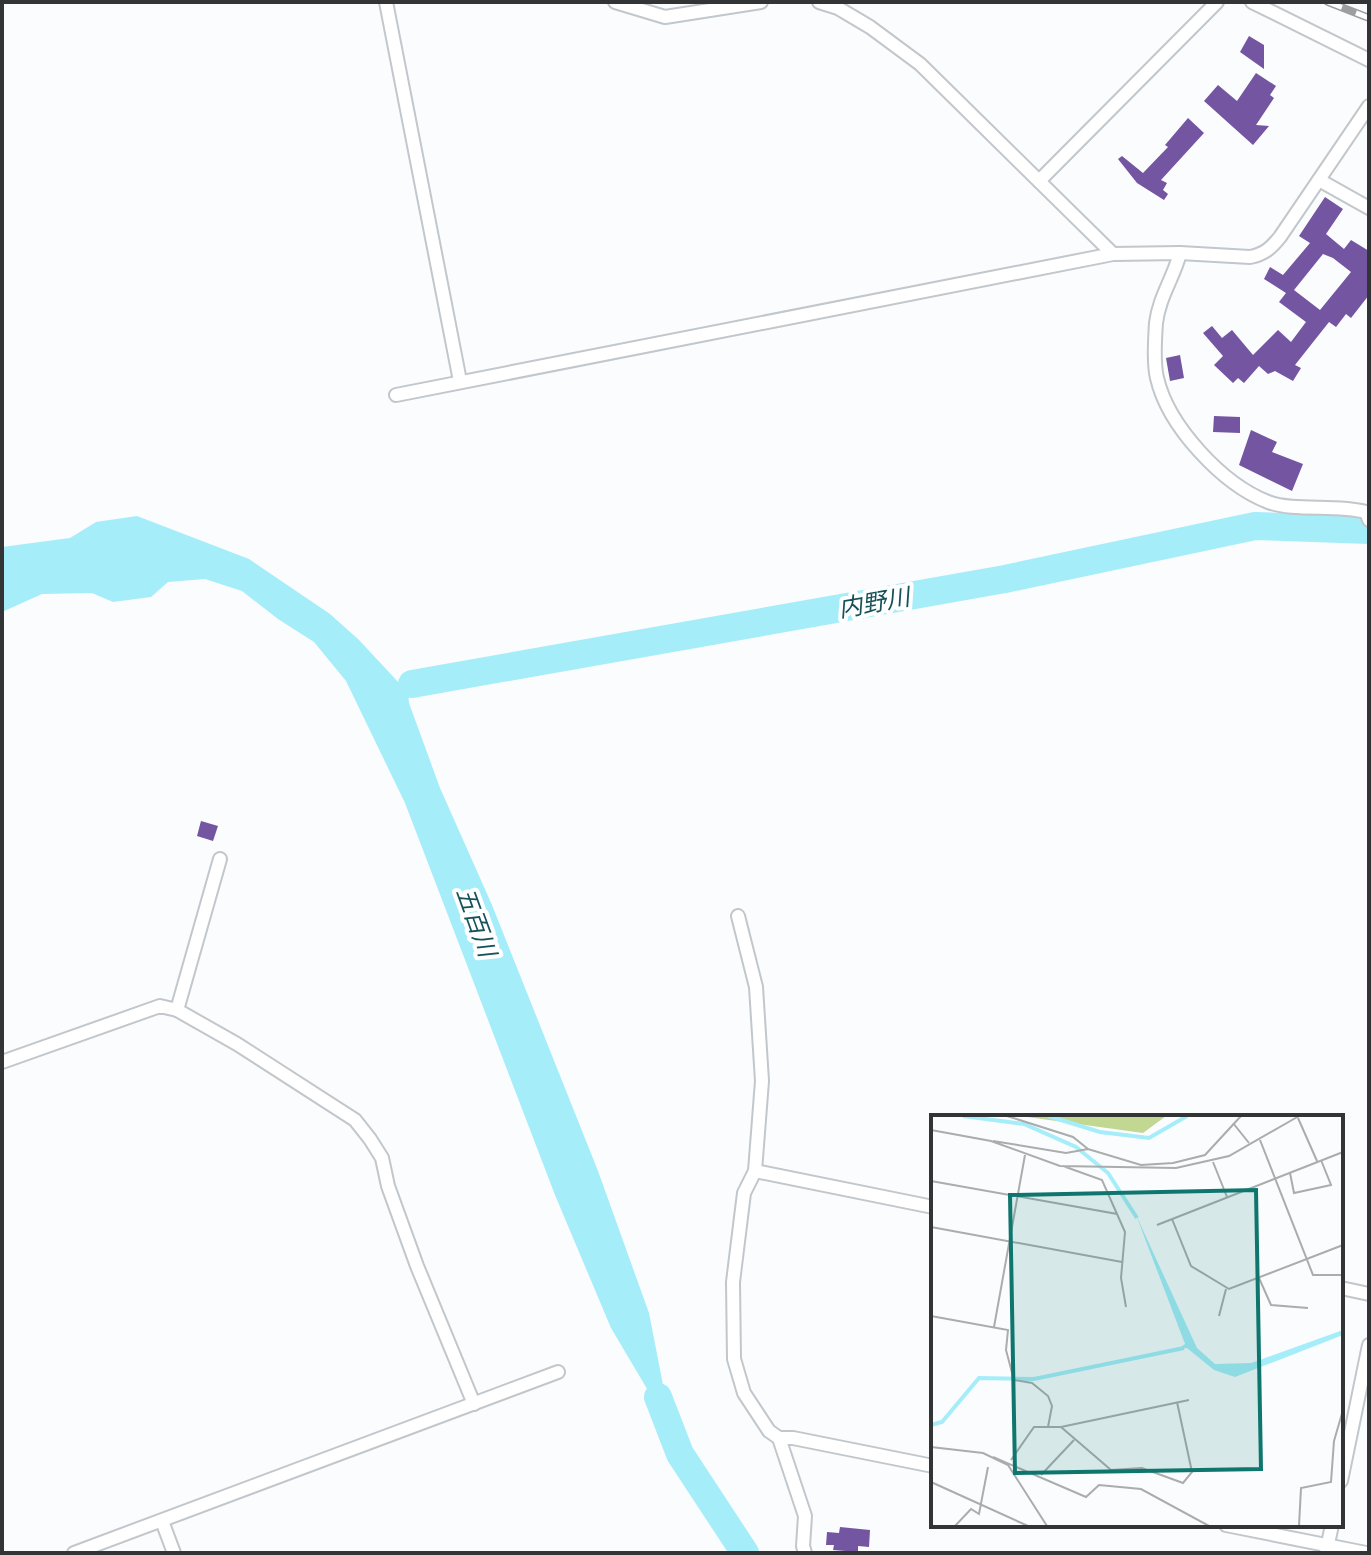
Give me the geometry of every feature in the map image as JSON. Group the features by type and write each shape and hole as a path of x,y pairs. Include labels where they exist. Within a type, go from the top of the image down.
{"street":[{"path":"386,2 460,381"},
{"path":"615,2 665,17 761,2"},
{"path":"819,2 838,8 870,27 920,64 1113,254"},
{"path":"1039,181 1217,2"},
{"path":"1252,2 1369,60"},
{"path":"396,395 1113,254 1261,255 1270,250 1280,237 1369,106"},
{"path":"1319,180 1369,208"},
{"path":"1180,253 1159,308 1156,363 1159,386 1179,427 1212,464 1266,501 1347,508 1366,512 1369,520"},
{"path":"177,1010 220,859"},
{"path":"738,916 756,987 762,1081 755,1171 744,1193 734,1269 731,1317 734,1359 740,1383 769,1431 779,1438 793,1438 931,1466"},
{"path":"2,1062 160,1006 177,1010 237,1044 355,1120 382,1158 388,1186 417,1266 474,1404"},
{"path":"755,1171 931,1207"},
{"path":"1343,1288 1369,1294"},
{"path":"1343,1471 1369,1345"},
{"path":"74,1553 558,1372"},
{"path":"779,1438 805,1516 805,1553"},
{"path":"162,1521 174,1553"},
{"path":"1234,1527 1327,1549 1366,1553"},
{"path":"1327,1549 1332,1527"}],"water":[{"path":"137,516 249,559 330,614 400,684 450,676 451,680 408,691 409,703 440,788 492,905 598,1171 649,1313 672,1431 611,1328 555,1195 405,803 346,681 314,642 242,591 205,579 168,582 151,597 113,602 92,593 42,594 2,612 2,547 70,538 96,522"}],"building":[{"path":"1249,36 1264,45 1264,69 1240,52"},
{"path":"1256,73 1276,86 1270,95 1274,98 1256,125 1269,126 1253,145 1204,101 1218,85 1237,101"},
{"path":"1188,118 1204,133 1161,180 1167,183 1163,190 1168,194 1164,200 1137,183 1118,159 1122,156 1143,173 1168,147 1165,145"},
{"path":"1325,197 1343,209 1326,234 1344,249 1351,240 1369,251 1369,295 1351,318 1346,314 1336,327 1329,322 1295,365 1301,368 1293,381 1275,371 1268,374 1259,366 1244,383 1238,378 1233,383 1214,365 1223,356 1203,333 1212,326 1222,338 1232,330 1253,355 1278,330 1291,342 1306,322 1279,302 1286,293 1264,279 1270,267 1283,275 1310,243 1299,236","holes":["1323,254 1351,272 1320,310 1294,290"]},
{"path":"1180,355 1184,378 1170,381 1166,358"},
{"path":"1214,416 1240,417 1240,433 1213,432"},
{"path":"1251,430 1277,442 1272,452 1303,464 1292,491 1239,465"},
{"path":"201,821 218,826 213,841 197,836"},
{"path":"840,1527 870,1530 869,1547 858,1546 858,1552 833,1550 834,1545 826,1545 827,1532 839,1533"}],"waterway":[{"name":"内野川","path":"412,684 1005,579 1255,526 1369,530"},
{"name":"五百川","path":"658,1397 680,1454 745,1553"}],"railway":[{"path":"1328,2 1369,18"}]}
